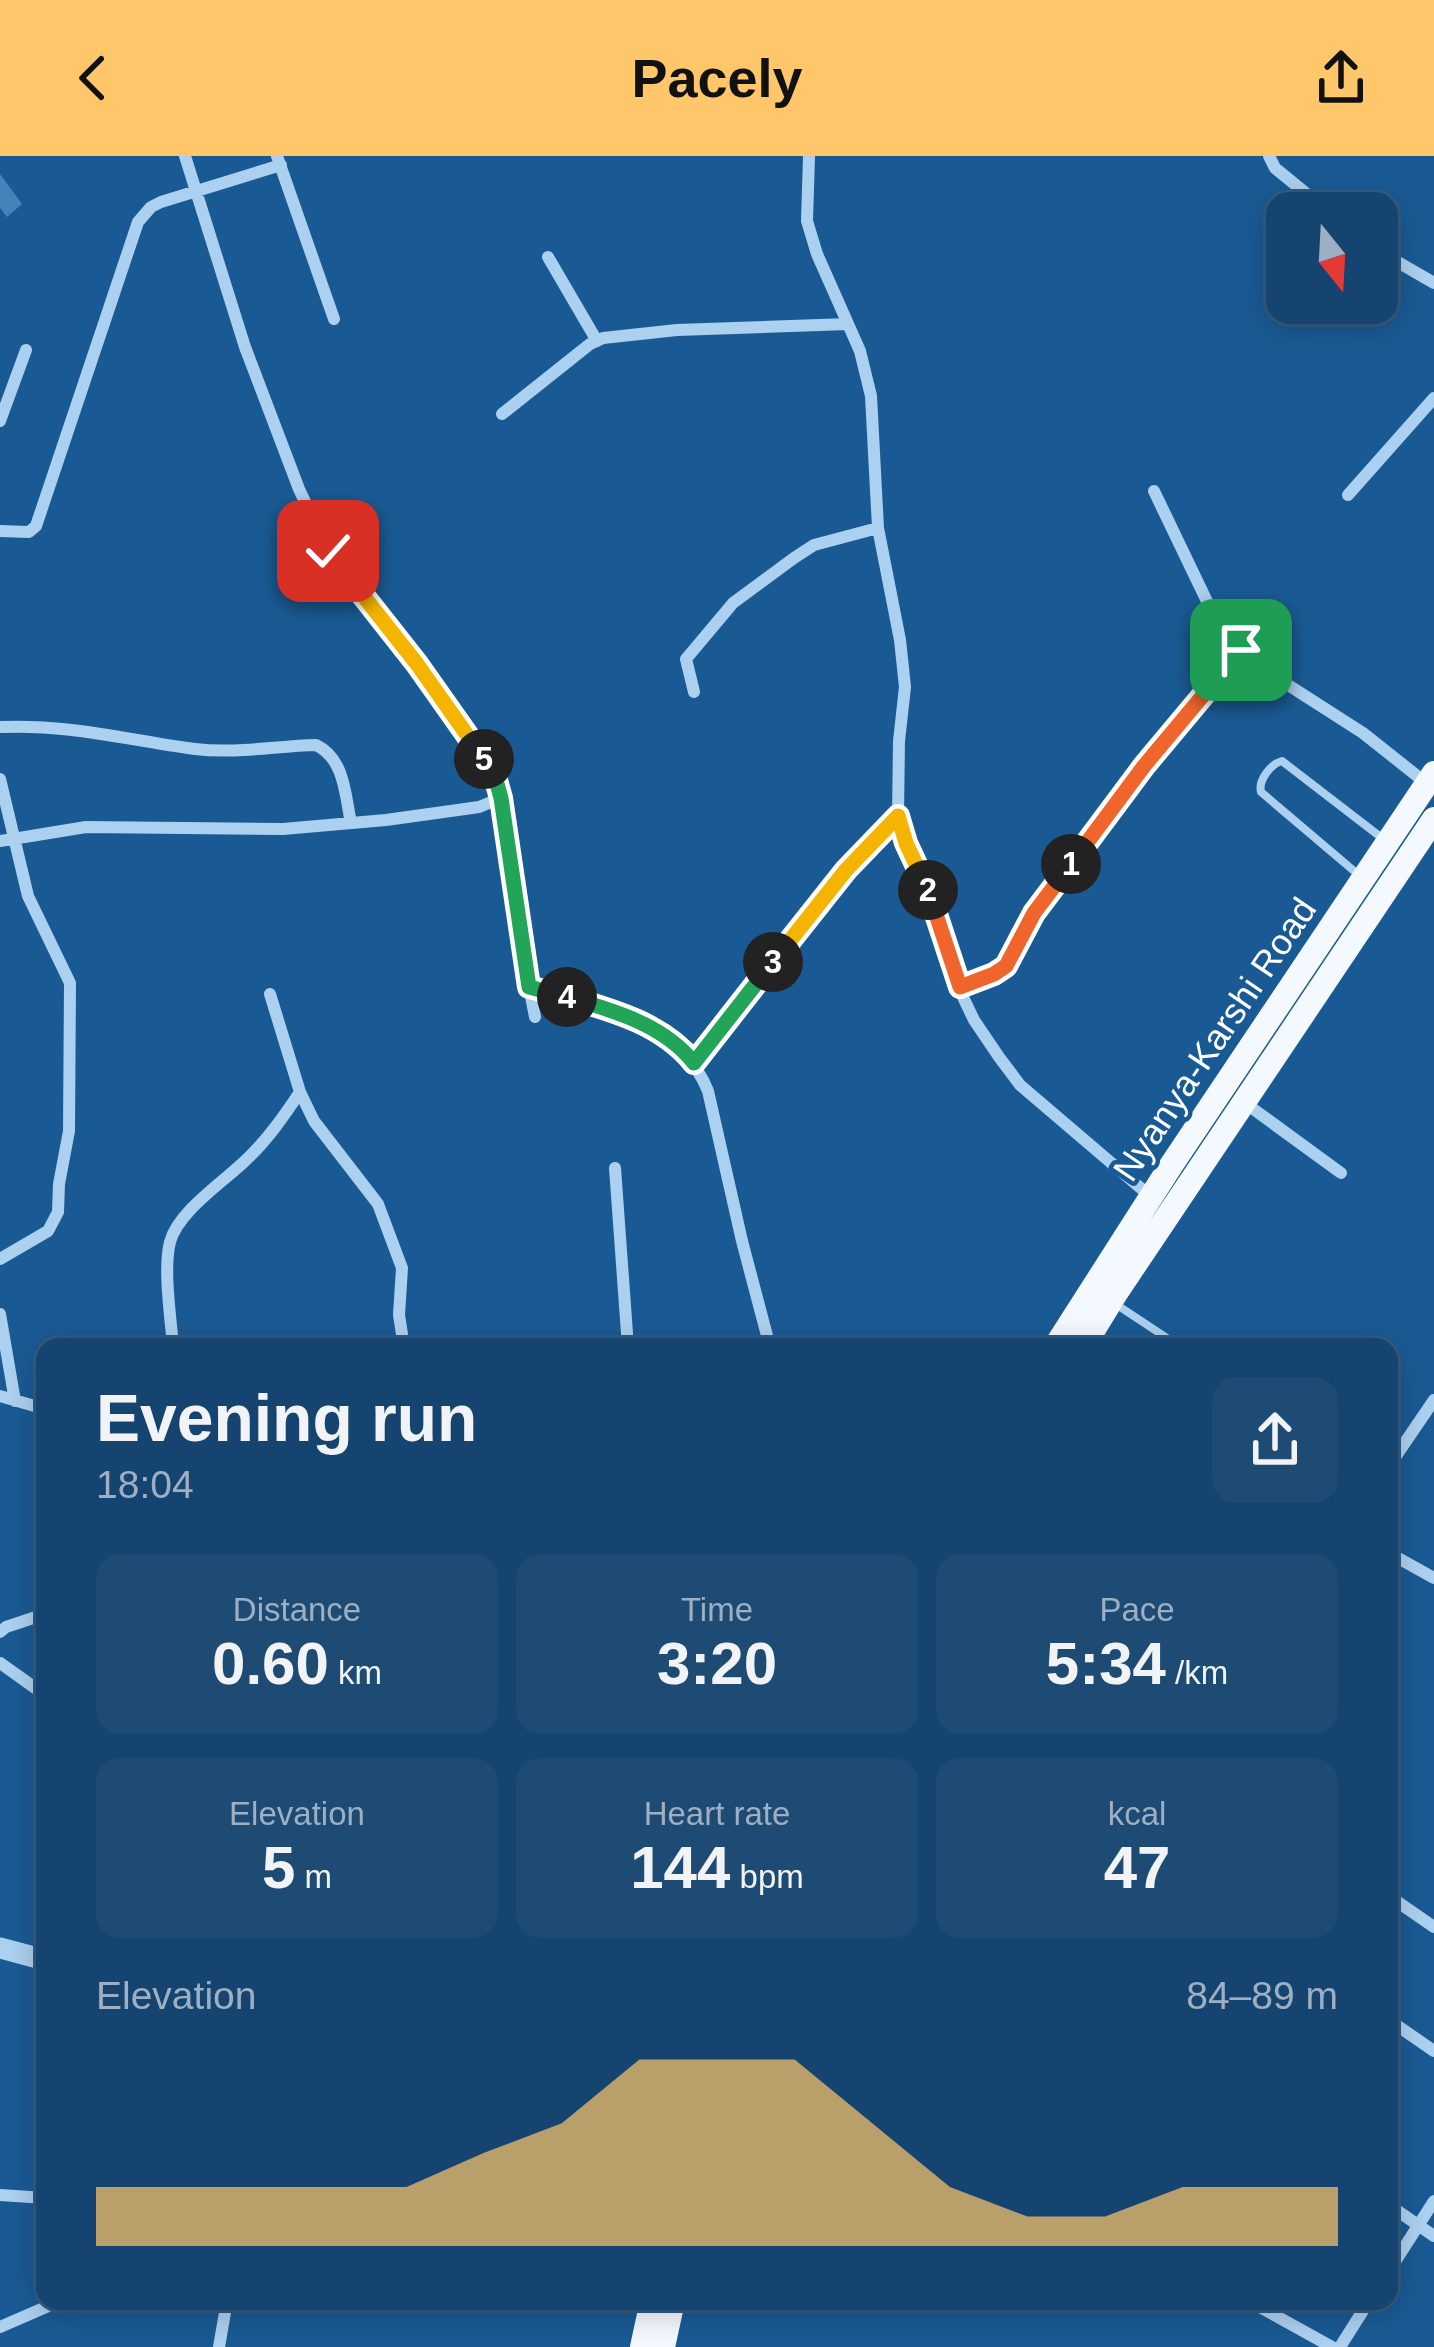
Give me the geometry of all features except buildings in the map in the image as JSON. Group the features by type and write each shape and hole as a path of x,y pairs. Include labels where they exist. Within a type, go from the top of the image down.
{"main road":[{"name":"Nyanya-Karshi Road","path":"1087,1338 1151,1197 1430,778"},
{"name":"Nyanya-Karshi Road","path":"1065,1338 1101,1304 1434,819"},
{"path":"642,2347 650,2310"},
{"path":"663,2347 671,2310"}],"street":[{"path":"185,156 245,347 298,489 328,551 417,664 494,773 535,1017"},
{"path":"809,156 807,220 860,351 872,396 878,527 904,686 898,816 906,843 938,914 974,1020 1020,1085 1151,1197"},
{"path":"1269,156 1275,168 1304,192"},
{"path":"0,531 29,532 36,526 138,222 151,208 279,161 334,319"},
{"path":"548,257 597,341"},
{"path":"1398,261 1433,279"},
{"path":"502,415 603,338 677,330 848,324"},
{"path":"0,421 26,350"},
{"path":"1348,495 1434,398"},
{"path":"1154,491 1230,641 1261,667 1430,778"},
{"path":"694,692 686,659 733,603 814,545 878,527"},
{"path":"960,987 1006,966 1034,913 1089,839 1241,650"},
{"path":"0,727 72,728 196,749 316,745 339,768 351,823"},
{"path":"0,778 6,839 38,921 70,983 69,1131 56,1221 35,1241 0,1259"},
{"path":"6,839 86,827 283,829 448,812 501,798"},
{"path":"694,1063 846,870 898,816"},
{"path":"529,987 650,1026 694,1063 708,1091 768,1338"},
{"path":"270,994 300,1092 314,1121 378,1204 401,1268 403,1338"},
{"path":"172,1338 170,1240 193,1207 276,1128 300,1092"},
{"path":"1244,1102 1341,1173"},
{"path":"615,1168 627,1338"},
{"path":"0,1314 7,1399"},
{"path":"1398,1453 1434,1400"},
{"path":"1398,1558 1434,1578"},
{"path":"0,1632 36,1616"},
{"path":"0,1663 36,1689"},
{"path":"1398,1902 1434,1927"},
{"path":"0,1948 36,1957"},
{"path":"1398,2026 1434,2051"},
{"path":"0,2195 36,2197"},
{"path":"1398,2257 1434,2201"},
{"path":"1398,2211 1434,2236"},
{"path":"0,2326 38,2310"},
{"path":"219,2347 225,2310"},
{"path":"1266,2310 1336,2347 1363,2310"}],"lane":[{"path":"1364,879 1261,792 1261,781 1282,761 1388,843"},
{"path":"1101,1304 1164,1338"}],"route":[{"path":"328,551 417,664 494,773 529,987 650,1026 694,1063 846,870 898,816 938,914 960,987 1006,966 1034,913 1089,839 1241,650"}]}
